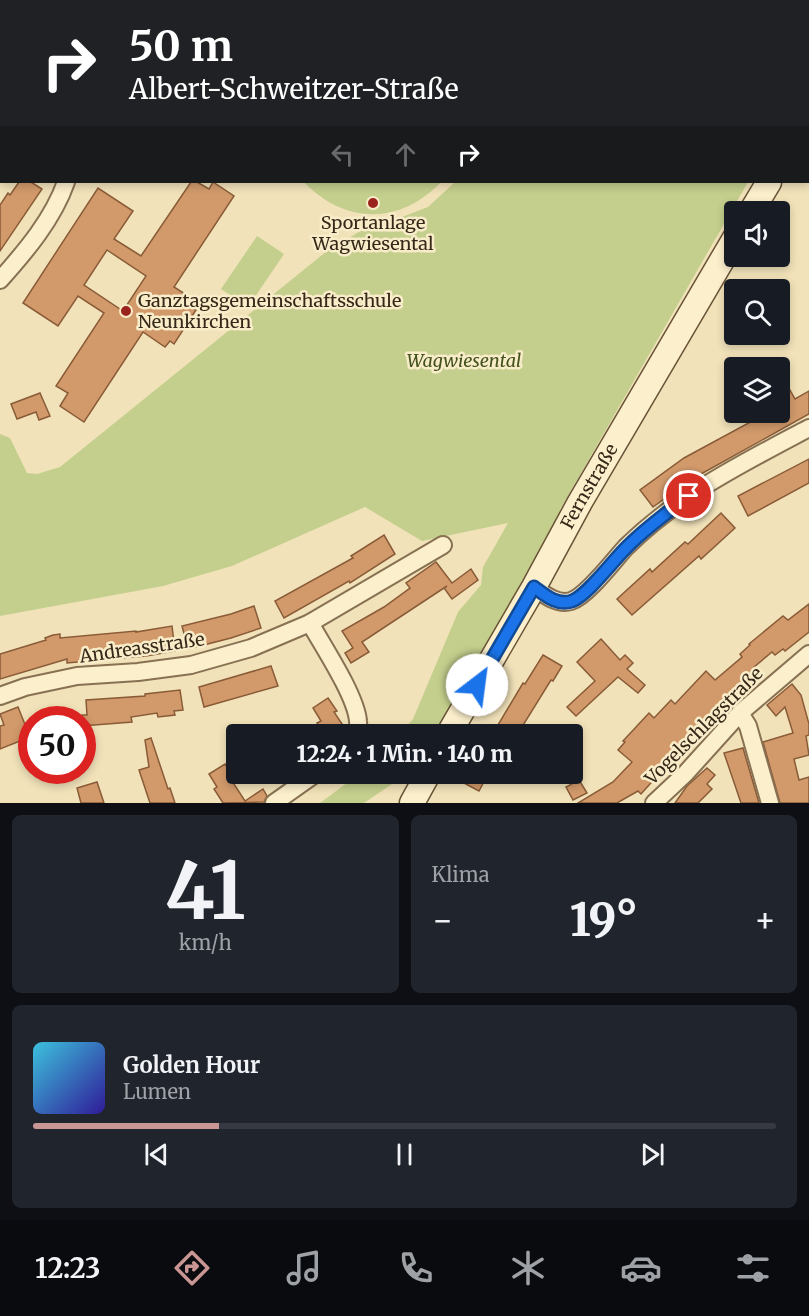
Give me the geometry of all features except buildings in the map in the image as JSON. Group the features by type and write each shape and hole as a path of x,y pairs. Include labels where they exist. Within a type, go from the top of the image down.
{"main road":[{"path":"758,201 768,183"},
{"name":"Fernstraße","path":"454,724 534,587 580,502 724,257"},
{"path":"412,803 422,784"}],"street":[{"path":"0,280 32,242 50,214 66,183"},
{"path":"534,587 559,602 573,601 651,524 708,482 809,428"},
{"name":"Andreasstraße","path":"0,696 26,687 76,676 138,672 191,665 251,648 310,623 443,545"},
{"path":"310,623 338,672 356,711 359,724"},
{"name":"Vogelschlagstraße","path":"654,803 685,774 740,713 809,654"},
{"path":"740,713 748,726 770,803"},
{"path":"274,803 301,784"}],"green space":[{"name":"Sportanlage Wagwiesental","path":"305,183 440,183 425,196 408,206 390,212 372,214 355,212 337,206 320,196"},
{"name":"Wagwiesental","path":"454,183 747,183 737,201 724,201 724,224 561,508 556,521 443,724 409,724 413,719 458,612 481,585 483,567 508,523 422,541 365,507 232,566 163,586 0,616 0,434 10,438 27,473 37,474 60,467 327,251 369,226 397,219 428,207"},
{"path":"257,236 284,254 248,307 221,289"},
{"path":"346,784 392,784 364,803 320,803"}],"place":[{"name":"Sportanlage Wagwiesental","path":"373,203"},
{"name":"Ganztagsgemeinschaftsschule Neunkirchen","path":"126,311"}],"route":[{"path":"477,685 534,587 559,602 573,601 651,524 689,496"}]}
